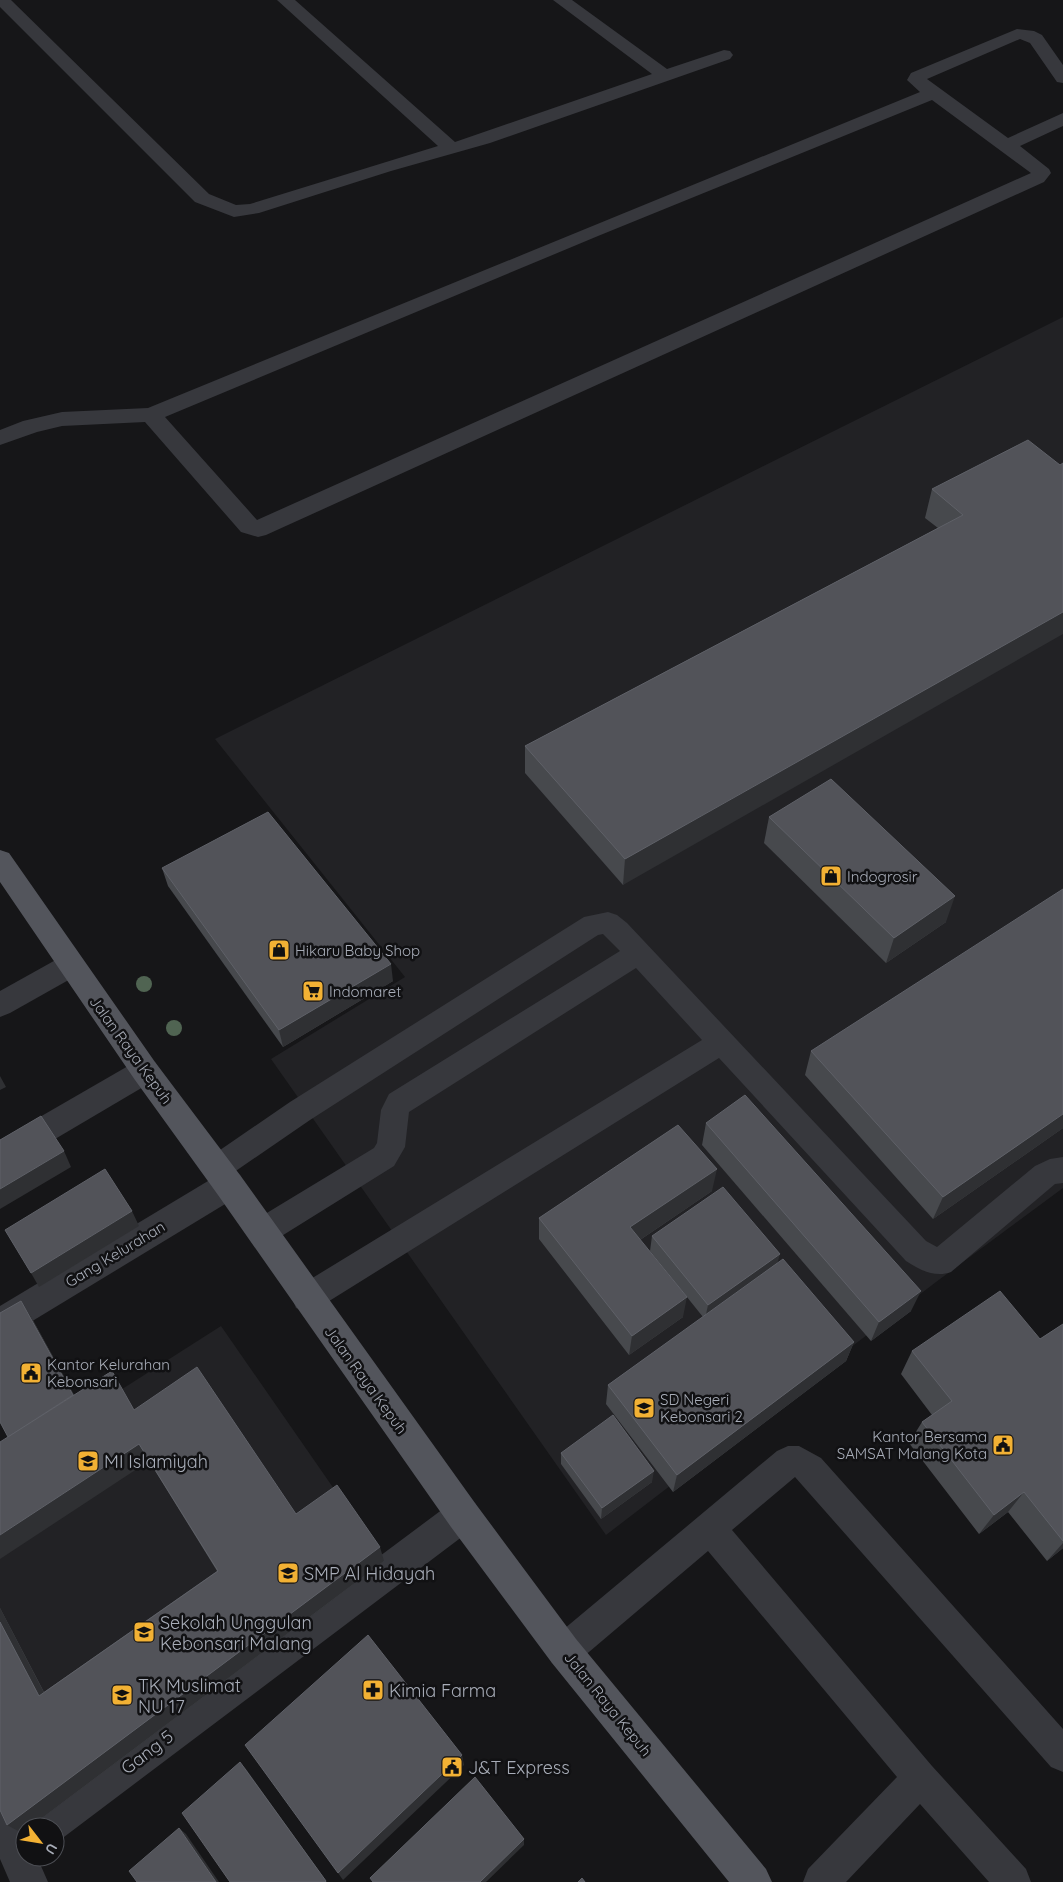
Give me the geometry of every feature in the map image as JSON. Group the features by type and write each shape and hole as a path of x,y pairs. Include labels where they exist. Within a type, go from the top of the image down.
{"main road":[{"name":"Jalan Raya Kepuh","path":"0,861 146,1071 223,1176 307,1298 463,1515 564,1651 753,1882"}],"street":[{"path":"151,415 249,526 258,529 1038,178 1041,173 1039,169 916,80 1017,34 1031,36 1036,40 1063,78"},
{"path":"0,438 31,426 62,419 151,415 592,232 934,93"},
{"path":"1007,145 1063,119"},
{"path":"0,1005 71,965"},
{"path":"0,1156 146,1071"},
{"name":"Gang Kelurahan","path":"0,1323 223,1176"},
{"name":"Gang 5","path":"60,1817 463,1515"},
{"path":"0,1816 15,1853"}],"lane":[{"path":"2,0 202,198 234,211 252,209 385,167 452,149 724,55"},
{"path":"285,0 452,149"},
{"path":"561,0 664,75"},
{"path":"223,1176 300,1110 593,925 608,924 618,931 916,1251 927,1258 941,1262 1045,1175 1050,1172 1063,1170"},
{"path":"262,1232 384,1157 391,1147 395,1110 399,1103 638,953"},
{"path":"307,1298 721,1042"},
{"path":"564,1651 709,1527 788,1462 795,1460 804,1463 1063,1755"},
{"path":"709,1527 920,1778 1013,1882"},
{"path":"821,1882 920,1778"}],"shaded area":[{"path":"1063,317 1063,1188 936,1282 606,1535 271,1059 405,977 215,739"},
{"name":"Sekolah Unggulan Kebonsari Malang","path":"221,1326 384,1561 38,1817 18,1817 0,1790 0,1467"}],"building":[{"path":"1028,440 1060,465 1063,463 1063,612 625,859 525,746 963,515 932,489"},
{"path":"831,779 955,896 894,938 769,817"},
{"path":"268,812 391,964 279,1030 162,868"},
{"path":"1063,889 1063,1114 943,1197 811,1051"},
{"path":"745,1095 921,1291 879,1322 706,1123"},
{"path":"41,1116 64,1151 0,1189 0,1140"},
{"path":"678,1125 717,1169 630,1227 687,1297 632,1336 539,1218"},
{"path":"105,1169 132,1211 31,1273 5,1230"},
{"path":"723,1187 780,1254 708,1305 652,1236"},
{"path":"783,1259 854,1342 677,1475 608,1385"},
{"path":"1000,1291 1040,1339 1063,1324 1063,1541 1024,1492 994,1515 922,1422 952,1401 912,1351"},
{"name":"Kantor Kelurahan Kebonsari","path":"21,1301 73,1395 8,1437 0,1422 0,1313"},
{"path":"197,1367 296,1514 337,1485 380,1547 18,1817 15,1817 7,1825 0,1810 0,1622 39,1696 218,1571 139,1444 0,1535 0,1442 112,1371 134,1410"},
{"path":"613,1415 654,1471 602,1508 561,1453"},
{"path":"368,1635 462,1755 338,1873 245,1745"},
{"path":"240,1762 325,1882 230,1882 182,1813"},
{"path":"475,1777 524,1839 480,1882 373,1882 370,1878"},
{"path":"179,1828 216,1882 137,1882 129,1871"}],"place":[{"name":"Indogrosir","path":"831,876"},
{"name":"Hikaru Baby Shop","path":"279,950"},
{"name":"Indomaret","path":"313,991"},
{"name":"Kantor Kelurahan Kebonsari","path":"31,1373"},
{"name":"SD Negeri Kebonsari 2","path":"644,1408"},
{"name":"Kantor Bersama SAMSAT Malang Kota","path":"1003,1445"},
{"name":"MI Islamiyah","path":"88,1461"},
{"name":"SMP Al Hidayah","path":"288,1573"},
{"name":"Sekolah Unggulan Kebonsari Malang","path":"144,1632"},
{"name":"Kimia Farma","path":"373,1690"},
{"name":"TK Muslimat NU 17","path":"122,1695"},
{"name":"J&T Express","path":"452,1767"}]}
